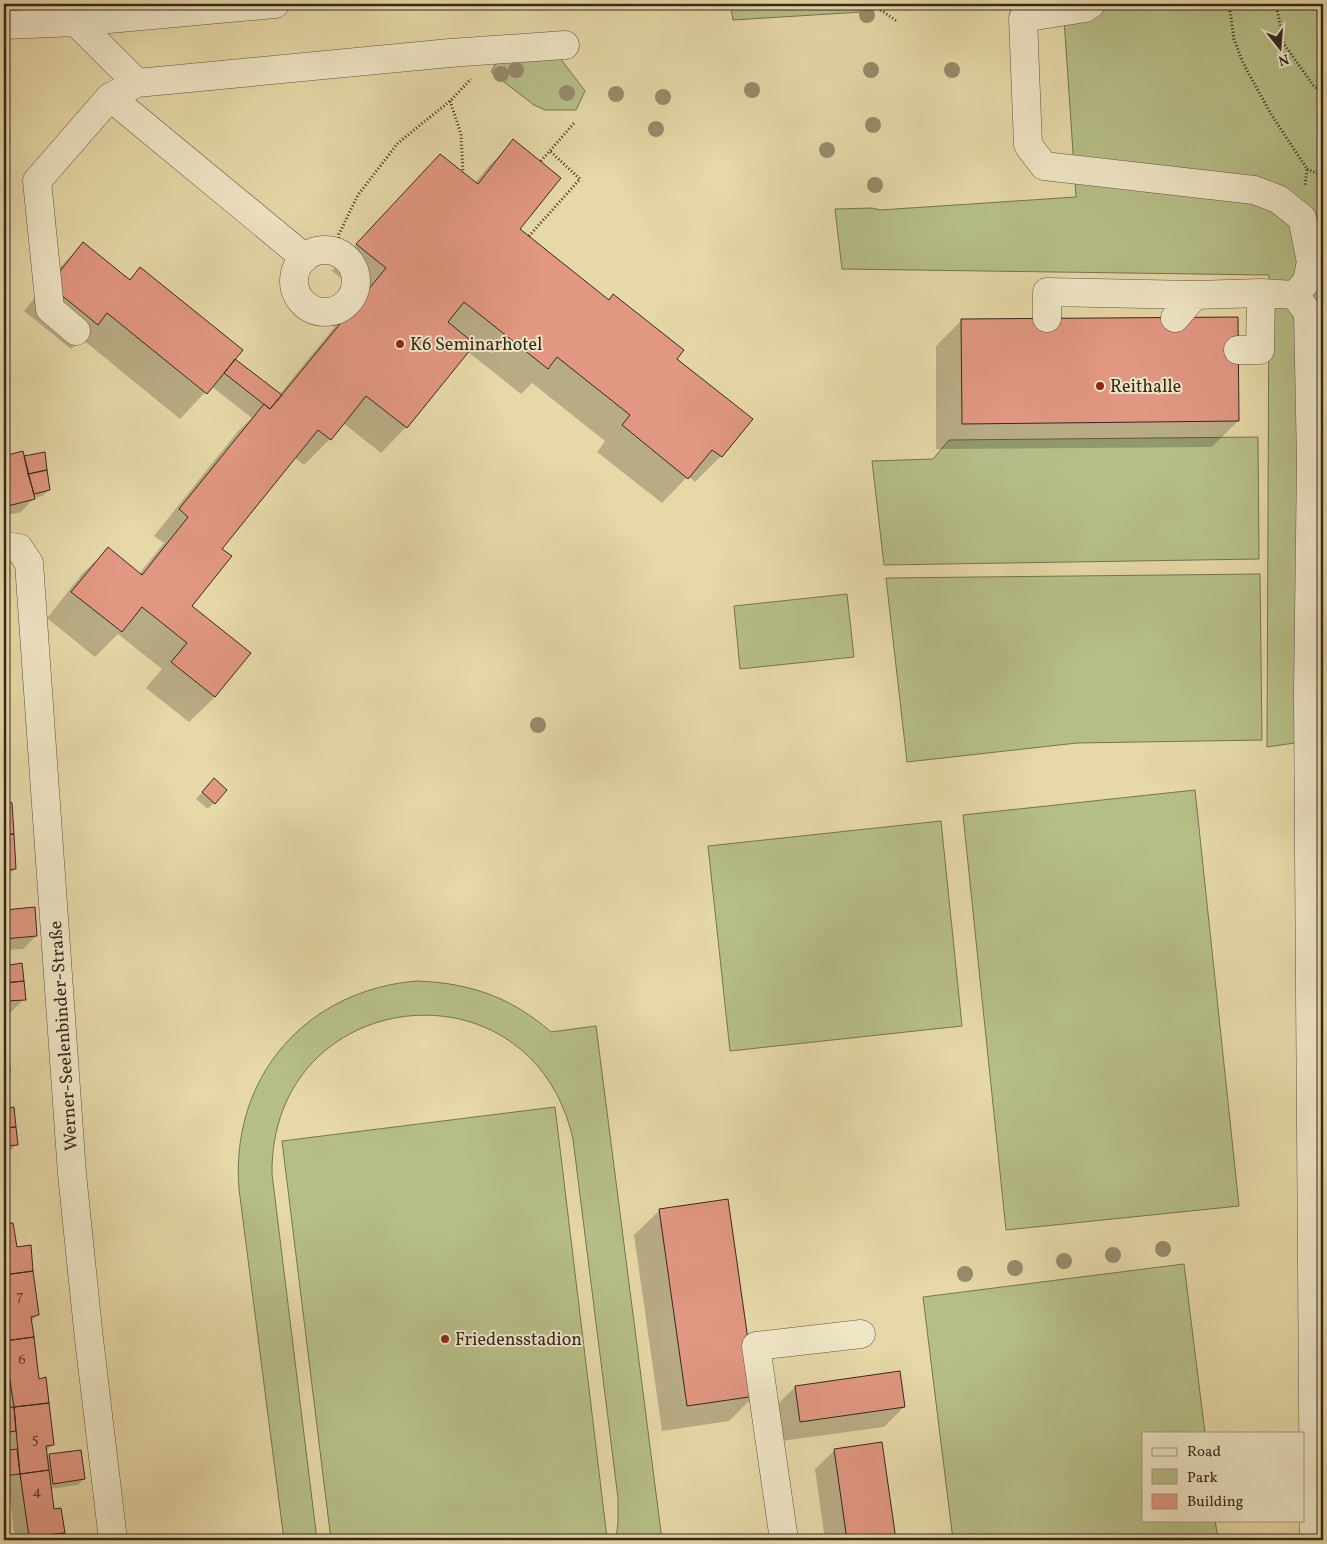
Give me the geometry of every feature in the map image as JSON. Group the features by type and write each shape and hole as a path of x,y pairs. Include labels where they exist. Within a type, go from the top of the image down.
{"street":[{"path":"4,25 76,22 275,4"},
{"path":"1092,4 1085,8 1023,18 1028,145 1044,166 1254,190 1278,199 1302,218 1310,262 1307,281 1295,295"},
{"path":"76,22 137,83"},
{"path":"76,331 50,309 37,181 110,97 137,83 450,53 565,45"},
{"path":"110,97 305,258"},
{"path":"320,251 337,252 353,266 358,294 345,306 336,311 314,311 298,297 294,287 294,276 298,266 305,258 320,251"},
{"path":"1047,318 1047,292 1195,295 1261,293 1295,295"},
{"path":"1238,350 1260,350 1261,293"},
{"path":"1175,318 1195,295"},
{"path":"1295,295 1308,313 1311,461 1308,692 1314,1540"},
{"name":"Werner-Seelenbinder-Straße","path":"4,546 19,548 28,563 72,1174 113,1540"},
{"path":"784,1540 756,1346 861,1334"}],"path":[{"path":"872,4 898,22"},
{"path":"1229,4 1234,39 1243,63 1271,114 1307,170 1323,176"},
{"path":"1276,4 1284,44 1313,85 1323,94"},
{"path":"337,252 339,234 358,195 398,143 450,101 477,74"},
{"path":"450,101 461,134 463,172"},
{"path":"541,162 575,122"},
{"path":"529,236 580,179 550,151"},
{"path":"1302,218 1307,170"}],"green space":[{"path":"4,4 50,4 4,8"},
{"path":"730,4 864,4 862,12 733,20"},
{"path":"1063,4 1323,4 1323,739 1267,747 1269,275 842,269 835,209 872,208 880,210 1076,197"},
{"path":"560,58 585,91 576,110 545,110 534,105 491,72 496,63"},
{"path":"1258,437 1259,559 884,565 872,461 933,459 949,440"},
{"path":"1260,574 1262,740 1077,743 907,762 886,578"},
{"path":"847,594 854,657 740,669 734,606"},
{"path":"1195,790 1239,1206 1006,1230 963,815"},
{"path":"941,821 962,1026 730,1051 708,846"},
{"path":"417,981 455,985 489,994 521,1010 551,1032 596,1026 662,1540 616,1540 618,1498 573,1139 548,1080 508,1040 459,1019 406,1016 355,1031 312,1063 283,1111 272,1174 317,1540 284,1540 239,1189 240,1148 247,1111 262,1076 283,1046 310,1021 341,1002 377,988"},
{"name":"Friedensstadion","path":"555,1107 607,1538 590,1540 331,1540 282,1141"},
{"path":"1184,1264 1205,1432 1142,1432 1142,1522 1215,1522 1218,1540 953,1540 923,1297"}],"building":[{"path":"513,139 561,178 520,229 609,300 613,294 684,350 677,359 753,419 722,457 712,450 688,479 622,425 630,415 557,357 548,369 464,302 448,322 475,344 407,428 366,396 331,440 318,430 222,549 232,556 192,606 251,653 215,697 171,662 187,643 142,607 122,632 71,592 108,547 142,575 188,517 179,509 264,404 270,409 386,268 356,244 440,154 478,184"},
{"path":"83,242 130,280 140,267 243,350 207,394 107,313 98,325 49,285"},
{"name":"Reithalle","path":"1238,317 1239,421 962,424 961,319"},
{"path":"235,359 282,395 270,409 224,373"},
{"path":"23,451 35,499 4,507 4,456"},
{"path":"45,452 47,470 28,474 24,456"},
{"path":"47,470 50,490 34,494 28,474"},
{"path":"214,778 227,790 215,804 202,792"},
{"path":"4,797 12,803 14,834 4,835"},
{"path":"14,834 16,869 4,870 4,835"},
{"path":"35,907 37,936 4,939 4,910"},
{"path":"22,963 24,981 4,983 4,966"},
{"path":"24,981 26,1000 5,1001 8,1030 4,1031 4,983"},
{"path":"8,1030 9,1054 4,1055 4,1031"},
{"path":"9,1054 10,1073 4,1073 4,1055"},
{"path":"4,1089 6,1089 8,1108 14,1107 16,1127 4,1128"},
{"path":"16,1127 18,1145 4,1146 4,1128"},
{"path":"728,1199 756,1396 687,1406 659,1209"},
{"path":"13,1223 17,1247 31,1245 33,1271 4,1275 4,1224"},
{"path":"33,1271 39,1315 31,1317 34,1337 4,1341 4,1275"},
{"path":"34,1337 39,1379 46,1377 49,1403 14,1407 4,1341"},
{"path":"900,1371 905,1407 800,1422 795,1386"},
{"path":"49,1403 54,1445 46,1446 49,1470 20,1474 14,1407"},
{"path":"14,1407 16,1431 9,1432 8,1423 4,1424 4,1408"},
{"path":"882,1442 896,1540 847,1540 834,1449"},
{"path":"17,1449 20,1474 4,1476 4,1451"},
{"path":"81,1450 85,1479 53,1484 49,1454"},
{"path":"49,1470 54,1509 61,1508 65,1533 29,1537 20,1474"},
{"path":"65,1533 66,1540 30,1540 29,1537"}],"place":[{"name":"K6 Seminarhotel","path":"400,344"},
{"name":"Reithalle","path":"1100,386"},
{"name":"Friedensstadion","path":"445,1339"}]}
